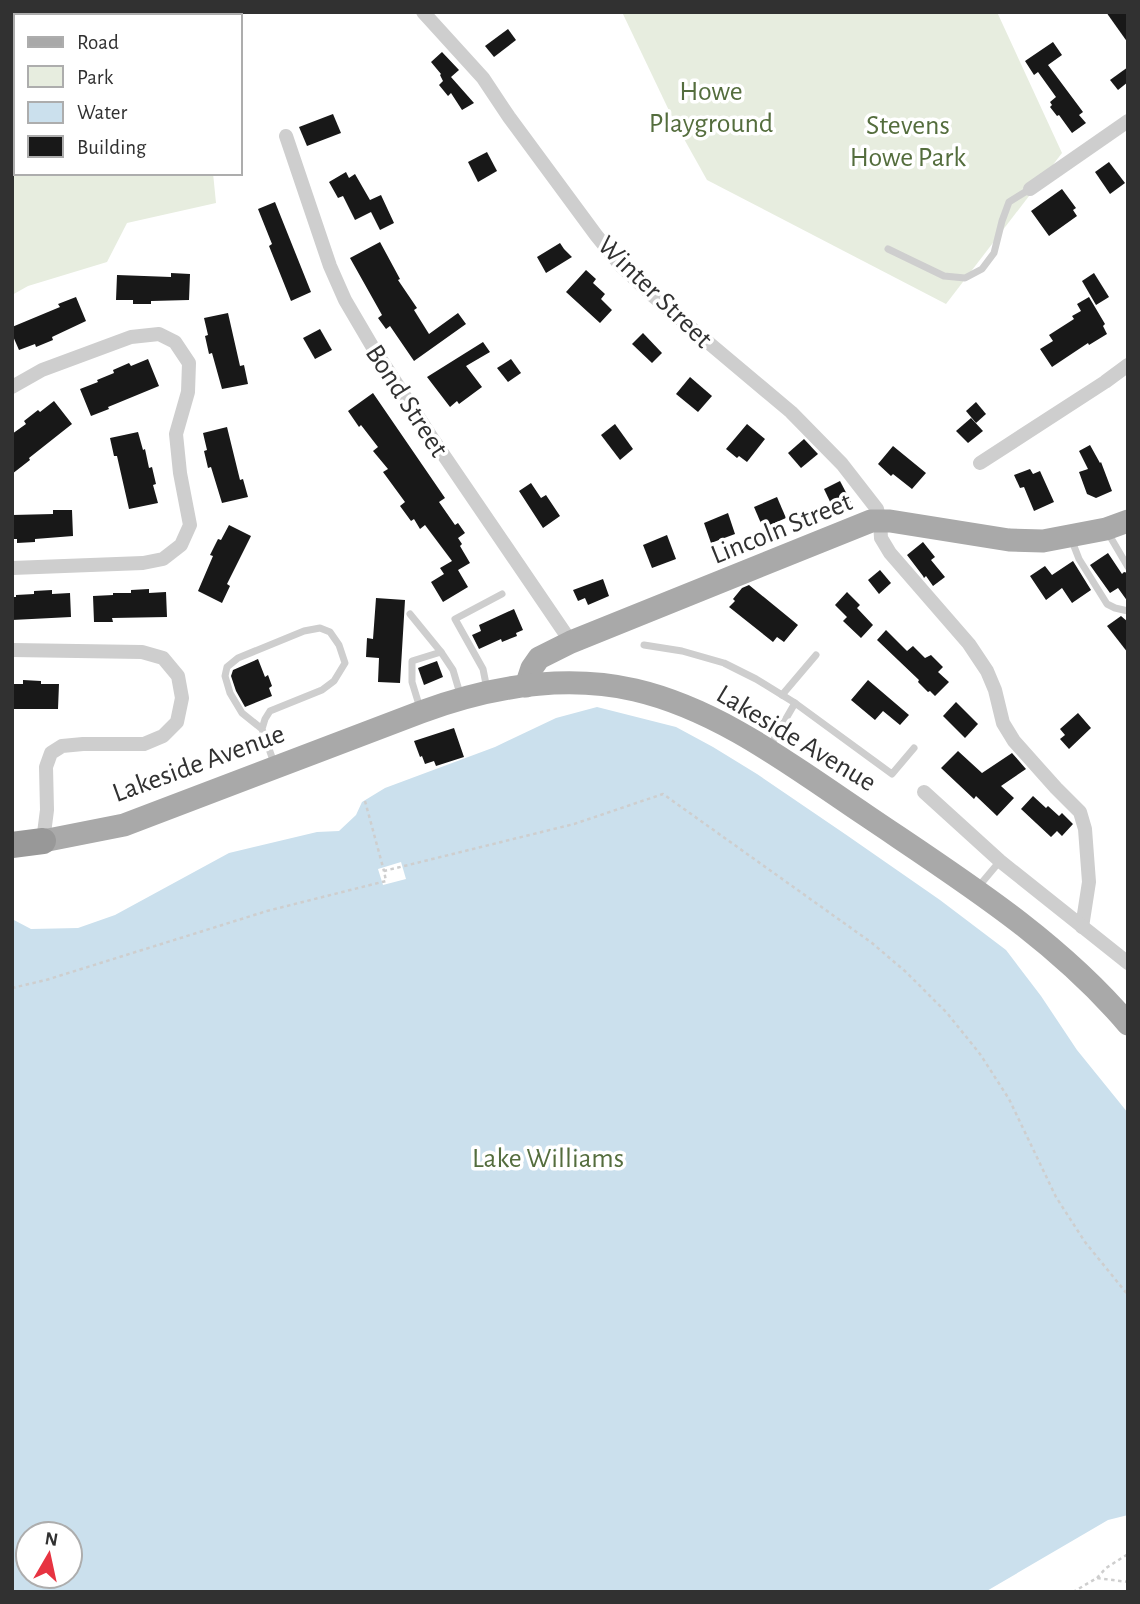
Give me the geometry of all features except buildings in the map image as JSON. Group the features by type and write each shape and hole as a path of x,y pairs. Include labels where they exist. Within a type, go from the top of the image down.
{"highway":[{"name":"Lakeside Avenue","path":"12,845 43,841"}],"main road":[{"name":"Lincoln Street","path":"526,686 532,668 539,658 571,642 871,521 890,521 1009,540 1043,541 1106,529 1128,520"},
{"name":"Lakeside Avenue","path":"43,841 124,825 421,712 462,699 526,686 562,683 633,690 657,696 699,713 768,750 976,890 1063,958 1128,1024"}],"street":[{"name":"Winter Street","path":"423,12 483,78 509,117 621,266 791,412 842,464 877,509 881,538 890,554 969,644 988,671 996,690 1003,723 1014,741 1080,812 1085,829 1090,882 1082,927"},
{"path":"1030,190 1128,121"},
{"name":"Bond Street","path":"286,136 330,266 345,300 402,392 571,642"},
{"path":"12,387 42,370 131,337 159,334 175,342 189,363 188,392 176,434 190,525 181,545 163,559 143,563 12,568"},
{"path":"979,463 1128,365"},
{"path":"12,650 142,652 163,658 178,676 182,698 177,722 163,736 144,744 62,746 51,753 46,767 47,810 43,841"},
{"path":"924,792 1000,860 1128,963"}],"lane":[{"path":"888,249 944,276 965,278 982,269 994,253 1009,202 1030,190"},
{"path":"1106,529 1128,567"},
{"path":"1070,537 1079,559 1107,604 1128,611"},
{"path":"488,693 483,669 455,619 502,594"},
{"path":"410,614 453,670 462,699"},
{"path":"262,729 270,711 322,690 334,681 345,663 339,645 330,632 320,628 304,631 237,658 227,667 225,676 230,693 242,713 262,729 275,767"},
{"path":"644,645 682,651 724,663 756,679 795,703 892,774 914,748"},
{"path":"421,712 412,682 412,661 441,652"},
{"path":"782,695 816,655"},
{"path":"768,750 795,703"},
{"path":"976,890 1000,860"}],"path":[{"path":"384,871 574,824 663,794 872,943 947,1013 980,1054 1009,1099 1063,1208 1085,1242 1128,1295"},
{"path":"12,988 46,980 267,911 386,881 365,801"},
{"path":"1073,1592 1097,1578 1105,1567 1128,1554"},
{"path":"1097,1578 1128,1581"}],"green space":[{"path":"12,12 189,12 14,14 14,175 213,175 216,203 127,223 107,262 28,286 12,295"},
{"name":"Stevens Howe Park","path":"622,12 997,12 1062,153 946,304 707,180 674,121"}],"water":[{"name":"Lake Williams","path":"597,707 676,727 757,774 940,900 1006,950 1077,1050 1128,1113 1128,1515 1108,1520 985,1592 12,1592 12,919 31,929 78,928 115,915 229,853 317,832 339,831 356,815 362,802 385,788 495,747 556,718"}],"pier":[{"path":"401,862 406,879 383,885 378,869"}],"park label":[{"name":"Howe Playground","path":"711,106"}]}
